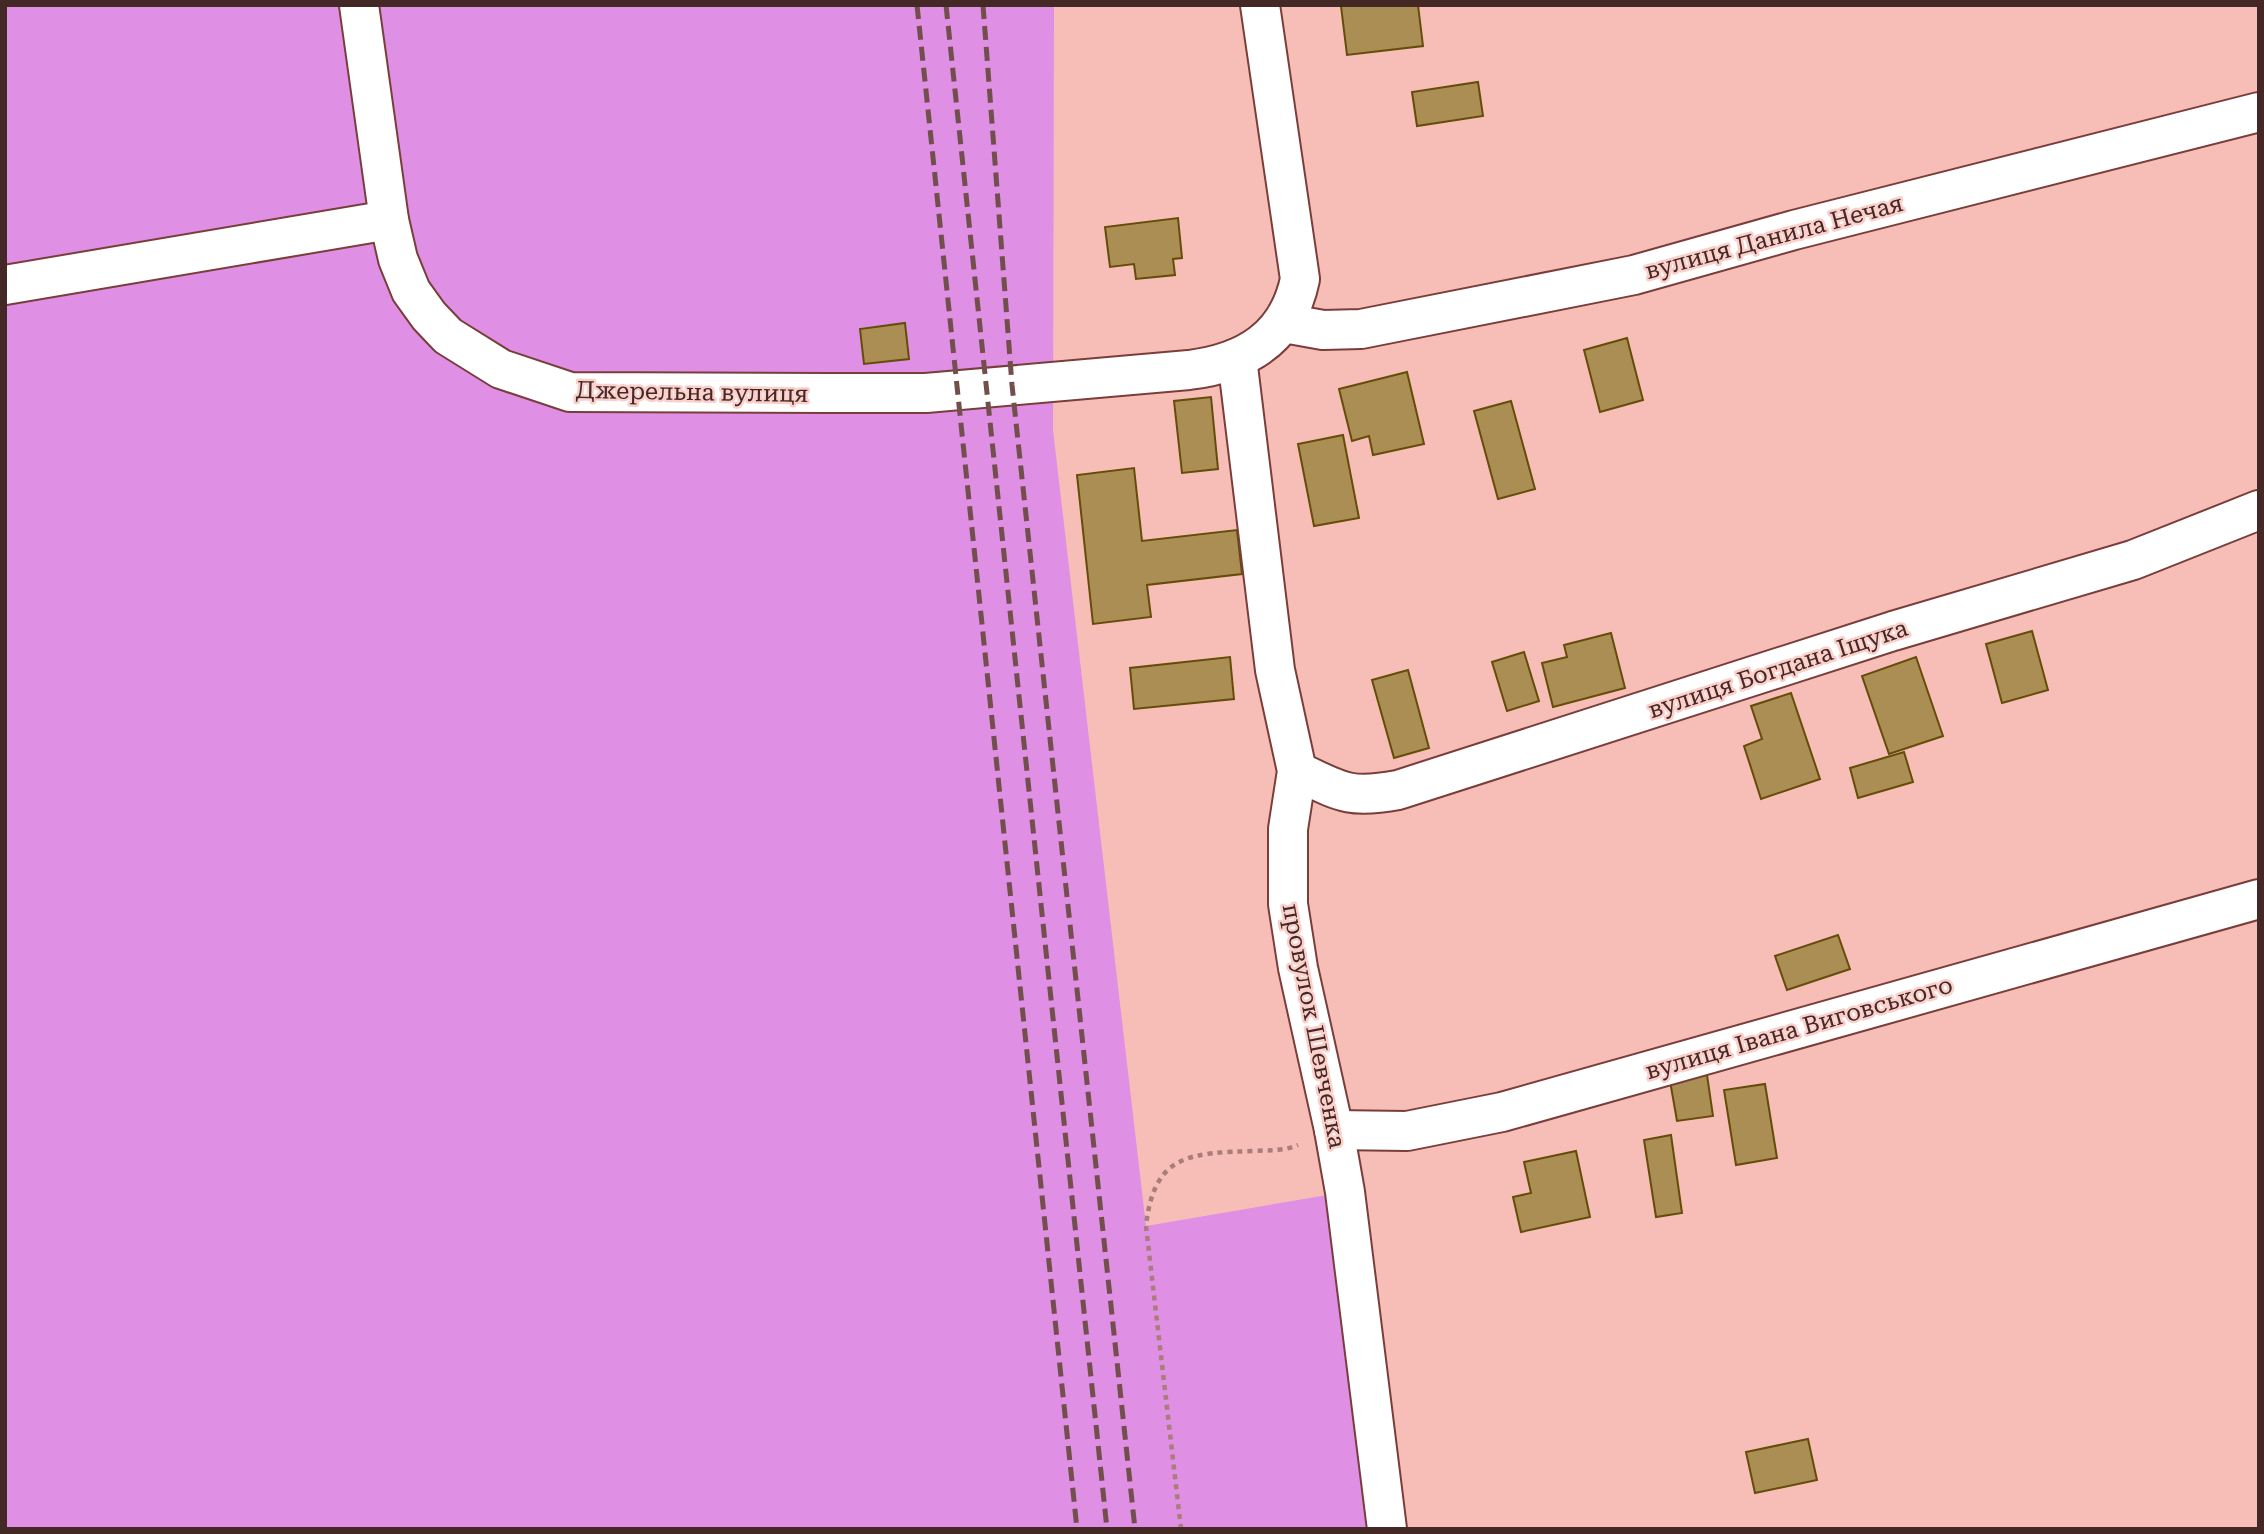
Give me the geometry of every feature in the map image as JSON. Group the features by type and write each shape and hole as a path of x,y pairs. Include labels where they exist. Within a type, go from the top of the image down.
{"street":[{"name":"Джерельна вулиця","path":"359,5 388,220 398,258 411,291 448,335 500,369 570,392 926,393 1214,367 1237,359 1263,344 1284,323"},
{"path":"1260,5 1300,279 1296,301 1284,323"},
{"name":"вулиця Данила Нечая","path":"1284,323 1323,330 1361,329 1634,275 2259,112"},
{"path":"5,285 388,220"},
{"name":"провулок Шевченка","path":"1237,359 1275,670 1297,771 1288,829 1288,904 1298,968 1334,1130 1387,1529"},
{"name":"вулиця Богдана Іщука","path":"1297,771 1337,791 1364,796 1398,790 1894,631 2133,560 2259,510"},
{"name":"вулиця Івана Виговського","path":"1334,1130 1407,1131 1502,1112 2259,899"}],"path":[{"path":"1181,1529 1146,1226 1149,1196 1163,1173 1185,1159 1228,1152 1289,1149 1334,1130"}],"shaded area":[{"path":"5,5 1054,5 1053,430 1146,1226 1345,1192 1387,1529 5,1529"}],"building":[{"path":"1418,5 1423,46 1347,55 1341,6"},
{"path":"1478,82 1483,116 1417,126 1412,92"},
{"path":"1178,218 1182,258 1173,259 1175,275 1136,279 1134,264 1110,267 1105,227"},
{"path":"905,323 909,359 864,364 860,329"},
{"path":"1627,338 1643,400 1600,412 1584,350"},
{"path":"1407,372 1424,444 1373,455 1369,436 1352,441 1339,389"},
{"path":"1211,397 1218,469 1182,473 1174,401"},
{"path":"1511,401 1535,489 1498,499 1474,411"},
{"path":"1343,435 1359,518 1314,526 1298,444"},
{"path":"1134,468 1142,541 1237,530 1242,574 1147,585 1151,617 1093,624 1077,475"},
{"path":"2032,631 2048,690 2002,703 1986,644"},
{"path":"1611,633 1625,688 1553,707 1542,663 1567,657 1564,645"},
{"path":"1524,652 1539,701 1507,711 1492,662"},
{"path":"1230,657 1234,699 1134,709 1130,668"},
{"path":"1916,657 1943,736 1889,754 1862,676"},
{"path":"1408,670 1429,748 1394,758 1372,680"},
{"path":"1791,693 1820,779 1761,799 1744,746 1762,739 1751,706"},
{"path":"1904,752 1913,782 1858,798 1850,768"},
{"path":"1838,935 1850,969 1787,990 1775,956"},
{"path":"1707,1075 1713,1116 1677,1121 1670,1081"},
{"path":"1765,1084 1777,1158 1736,1165 1724,1090"},
{"path":"1671,1135 1682,1213 1656,1217 1644,1140"},
{"path":"1576,1151 1590,1217 1521,1232 1513,1197 1531,1193 1524,1162"},
{"path":"1808,1439 1817,1480 1755,1493 1746,1452"}],"railway":[{"path":"917,5 1077,1529"},
{"path":"946,5 1107,1529"},
{"path":"983,5 1012,385 1135,1529"}]}
